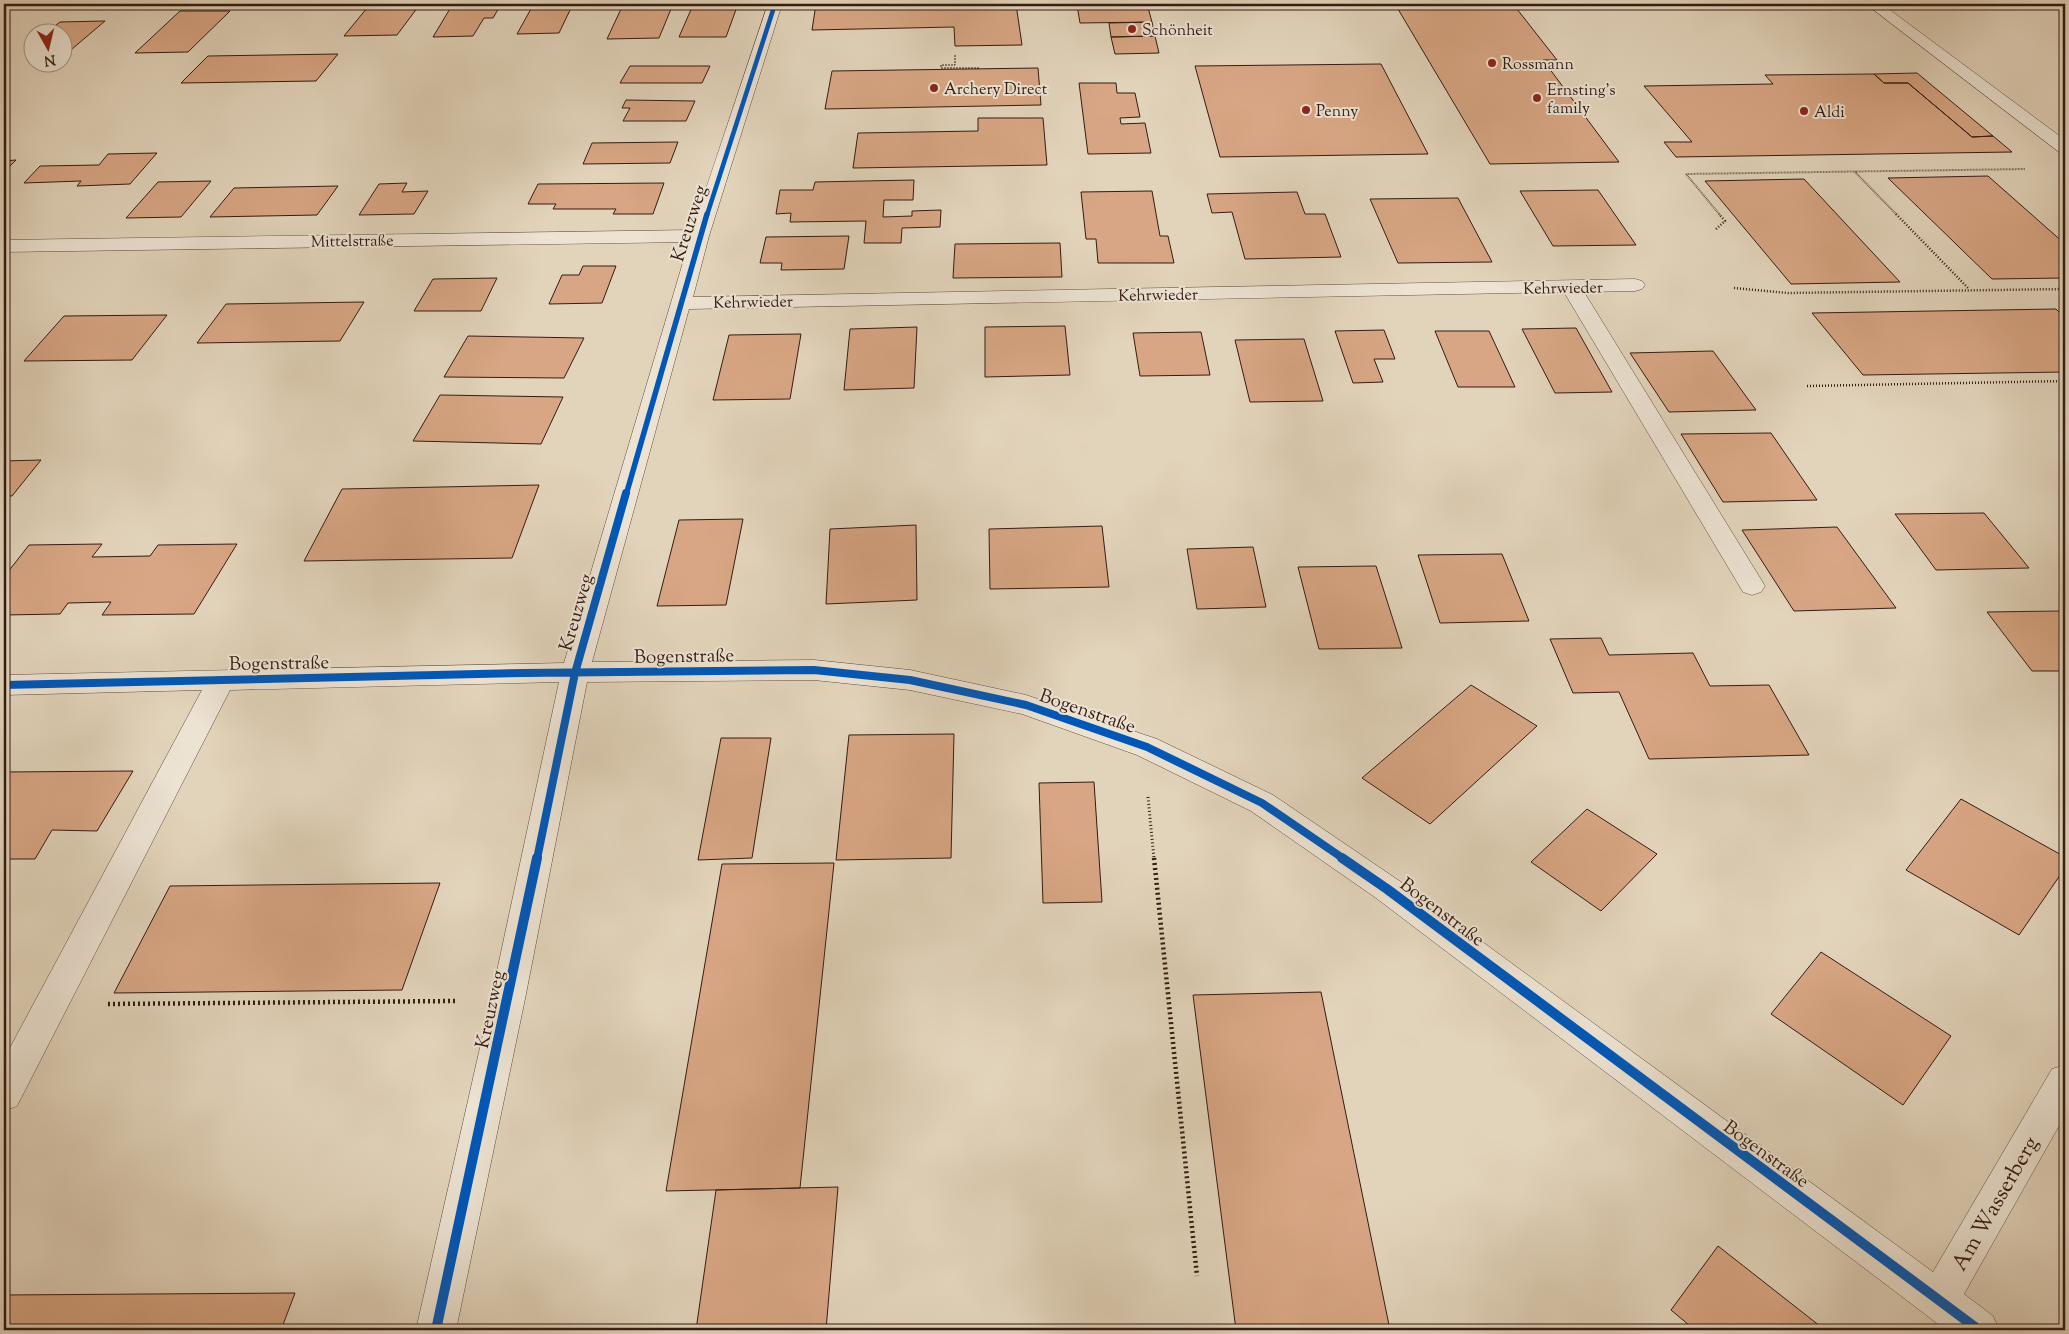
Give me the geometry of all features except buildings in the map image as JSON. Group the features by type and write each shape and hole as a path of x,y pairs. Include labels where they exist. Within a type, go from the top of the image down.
{"street":[{"name":"Kreuzweg","path":"436,1330 508,1000 575,672 700,236 775,4"},
{"path":"1873,4 2065,148"},
{"name":"Mittelstraße","path":"4,246 700,236"},
{"name":"Kehrwieder","path":"680,303 1635,286"},
{"path":"1571,287 1752,586"},
{"name":"Bogenstraße","path":"4,684 575,672 814,670 910,680 1026,706 1154,750 1262,802 1387,889 1979,1330"},
{"path":"4,1094 222,679"},
{"name":"Am Wasserberg","path":"1939,1300 2065,1081"}],"path":[{"path":"955,55 955,65 941,65 941,68 979,68"},
{"path":"1716,229 1725,221 1686,174 2028,169"},
{"path":"1854,172 1970,290"},
{"path":"1734,288 1788,293 2064,290"},
{"path":"1807,386 2065,381"},
{"path":"1146,786 1197,1276"},
{"path":"52,1005 462,1001"}],"cycle path":[{"path":"436,1330 508,999 575,673 700,236 775,4"},
{"path":"4,685 523,673 814,670 910,680 1026,705 1147,747 1262,803 1387,889 1979,1330"}],"place":[{"name":"Schönheit","path":"1132,29"},
{"name":"Rossmann","path":"1492,63"},
{"name":"Archery Direct","path":"934,88"},
{"name":"Ernsting's family","path":"1537,98"},
{"name":"Penny","path":"1306,110"},
{"name":"Aldi","path":"1804,111"}]}
